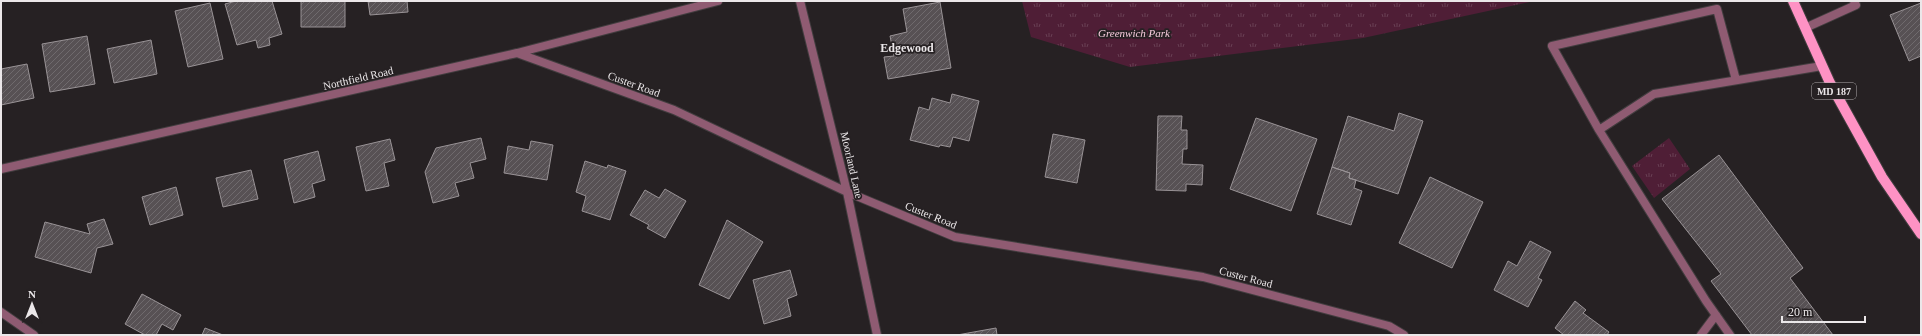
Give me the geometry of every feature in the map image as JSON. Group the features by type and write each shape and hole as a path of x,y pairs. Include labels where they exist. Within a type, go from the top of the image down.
{"main road":[{"name":"MD 187","path":"1792,1 1830,83 1882,177 1921,234"}],"street":[{"name":"Northfield Road","path":"1,169 517,53 718,1"},
{"name":"Moorland Lane","path":"800,1 847,192 877,335"},
{"path":"1805,28 1856,5 1854,1"},
{"path":"1730,335 1599,130 1552,46 1717,9 1736,80"},
{"name":"Custer Road","path":"517,53 674,110 847,192 955,237 1203,277 1389,326 1404,335"},
{"path":"1599,130 1654,94 1822,66"},
{"path":"1,312 34,335"},
{"path":"1701,335 1716,315"}],"green space":[{"name":"Greenwich Park","path":"1022,1 1534,1 1363,38 1130,67 1031,37"},
{"path":"1669,138 1690,169 1654,198 1632,166"}],"building":[{"path":"236,1 272,1 282,34 269,38 270,45 258,48 256,40 237,45 225,4"},
{"path":"301,1 345,1 345,27 301,27"},
{"path":"368,1 407,1 408,12 370,15"},
{"path":"940,2 951,68 888,79 884,57 894,56 890,36 907,32 903,9"},
{"path":"210,3 223,59 188,67 175,11"},
{"path":"1921,3 1921,56 1909,61 1890,15"},
{"path":"87,36 95,84 50,92 42,44"},
{"path":"151,40 157,74 114,83 107,49"},
{"path":"27,64 34,98 1,105 1,69"},
{"path":"952,94 979,101 969,141 953,137 950,147 940,145 939,147 910,140 919,107 929,110 932,98 950,103"},
{"path":"1399,113 1423,121 1398,194 1349,178 1350,173 1332,167 1348,116 1394,131"},
{"path":"1158,116 1182,116 1181,130 1187,130 1187,149 1183,149 1182,164 1203,165 1202,185 1186,184 1186,191 1156,190"},
{"path":"1256,118 1317,139 1291,211 1230,189"},
{"path":"1053,134 1085,140 1077,183 1045,177"},
{"path":"481,138 486,159 470,163 474,178 455,183 459,196 433,203 425,172 436,148"},
{"path":"390,139 395,160 384,163 389,186 366,191 356,147"},
{"path":"531,141 553,145 547,180 504,173 508,146 529,150"},
{"path":"318,151 325,180 312,184 315,197 294,203 284,160"},
{"path":"1719,155 1803,268 1790,278 1833,335 1752,335 1711,281 1721,274 1662,199"},
{"path":"585,161 607,168 608,165 626,171 610,220 582,211 586,196 576,192"},
{"path":"1332,167 1350,173 1349,178 1356,180 1354,188 1362,191 1351,225 1317,214"},
{"path":"251,170 258,199 223,207 216,178"},
{"path":"1430,177 1483,202 1452,268 1399,243"},
{"path":"176,187 183,215 150,225 142,197"},
{"path":"665,189 686,201 665,238 647,228 649,225 630,215 645,190 659,198"},
{"path":"104,219 113,244 97,248 91,273 35,257 45,222 90,234 87,224"},
{"path":"727,220 763,242 729,299 699,285"},
{"path":"1530,241 1551,252 1538,278 1542,280 1528,307 1494,290 1508,261 1517,266"},
{"path":"790,270 797,295 787,299 791,316 764,324 753,280"},
{"path":"142,294 181,315 173,330 162,324 156,335 145,335 125,324"},
{"path":"1575,301 1586,310 1583,313 1609,332 1607,335 1564,335 1555,328"},
{"path":"205,328 223,335 202,335"},
{"path":"996,328 997,335 957,335"}],"district":[{"name":"Edgewood","path":"907,48"}]}
